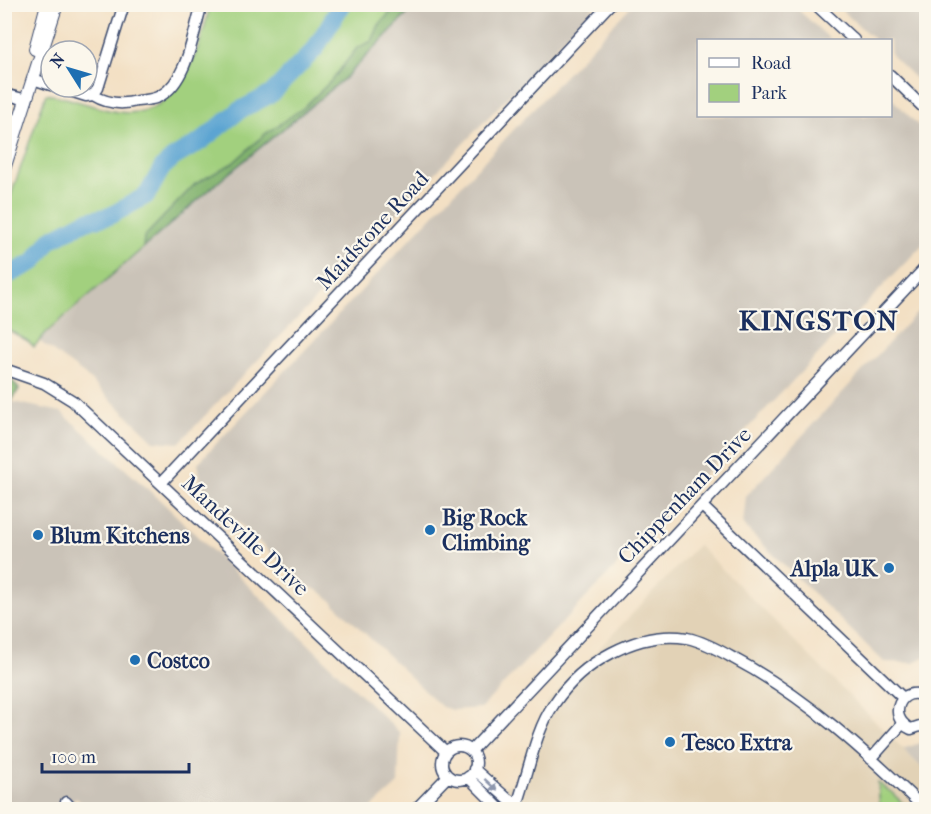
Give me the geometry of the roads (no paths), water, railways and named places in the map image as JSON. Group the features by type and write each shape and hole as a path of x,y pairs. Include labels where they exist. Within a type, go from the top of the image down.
{"street":[{"path":"4,169 24,100 47,4"},
{"path":"4,144 33,80 57,4"},
{"path":"99,85 124,4"},
{"path":"99,98 105,102 132,102 160,97 172,87 181,72 202,4"},
{"name":"Maidstone Road","path":"162,482 610,4"},
{"path":"816,4 853,39"},
{"path":"892,76 927,110"},
{"path":"33,80 39,82"},
{"path":"4,94 24,100"},
{"name":"Chippenham Drive","path":"471,751 927,267"},
{"name":"Mandeville Drive","path":"4,369 44,384 73,401 162,482 446,752"},
{"path":"702,506 903,698"},
{"path":"516,804 543,726 552,705 565,689 607,656 654,637 688,638 717,649 754,669 801,700 871,759 926,810"},
{"path":"902,724 897,708 903,698 912,693 927,697"},
{"path":"902,724 917,729 927,724"},
{"path":"871,759 902,724"},
{"path":"457,746 471,751 476,760 471,773 460,780 448,776 442,766 446,752 457,746"},
{"path":"471,773 516,804"},
{"path":"471,773 500,809 516,804"},
{"path":"415,810 448,776"}],"waterway":[{"path":"4,277 34,262 50,240 86,221 110,216 147,195 162,168 173,158 200,142 240,110 271,94 315,49 342,4"}],"place":[{"name":"Big Rock Climbing","path":"430,530"},
{"name":"Blum Kitchens","path":"38,535"},
{"name":"Alpla UK","path":"889,568"},
{"name":"Costco","path":"135,660"},
{"name":"Tesco Extra","path":"670,742"}],"district":[{"name":"KINGSTON","path":"819,320"}]}
